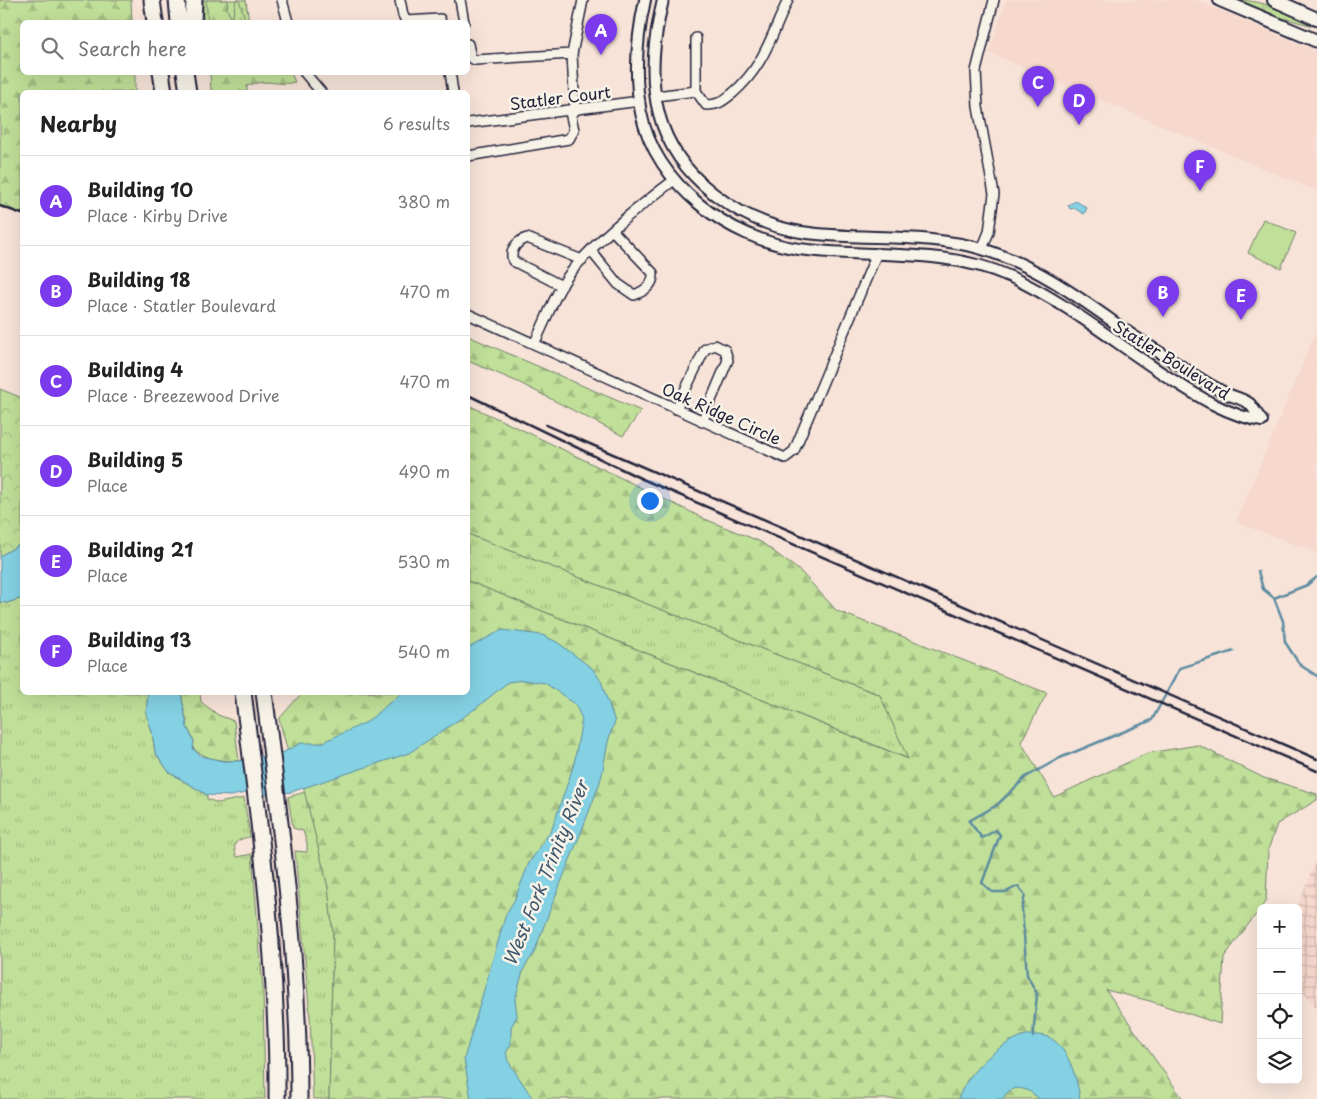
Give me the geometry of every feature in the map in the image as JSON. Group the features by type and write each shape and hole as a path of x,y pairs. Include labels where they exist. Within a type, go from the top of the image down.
{"highway":[{"path":"152,0 155,20"},
{"path":"177,0 179,20"},
{"path":"193,20 194,0"},
{"path":"162,75 164,90"},
{"path":"185,75 188,90"},
{"path":"195,75 196,90"},
{"path":"243,695 262,842 273,955 278,1099"},
{"path":"264,695 283,839 294,952 299,1099"}],"main road":[{"path":"1220,0 1317,41"},
{"path":"1274,0 1317,19"}],"street":[{"path":"282,0 287,20"},
{"path":"400,0 406,20"},
{"path":"460,0 464,20"},
{"path":"470,156 569,139 574,130 572,112 574,86 572,54 583,0"},
{"name":"Statler Boulevard","path":"646,0 639,40 640,101 644,122 658,158 674,180 704,208 730,225 765,240 798,249 939,256 977,264 1040,290 1117,344 1192,393 1242,418 1262,421 1249,403 1200,379 1046,276 982,249 914,238 801,232 766,223 736,210 709,191 689,169 665,130 656,96 654,50 663,0"},
{"path":"696,38 696,91 706,105 718,105 748,80 762,60 788,0"},
{"path":"977,264 989,232 994,194 978,107 976,71 994,0"},
{"path":"423,20 440,20"},
{"path":"470,53 471,58 475,60 572,54"},
{"path":"307,75 319,90"},
{"path":"450,75 453,90"},
{"path":"656,96 696,91"},
{"name":"Statler Court","path":"470,123 572,112 640,101 656,96"},
{"path":"534,344 562,286 582,260 613,231 674,180"},
{"path":"591,251 624,290 634,294 643,292 652,280 653,273 613,231"},
{"path":"798,249 801,232"},
{"path":"562,286 513,261 512,251 516,244 526,238 582,260"},
{"name":"Oak Ridge Circle","path":"470,315 702,422 785,458 794,451 877,253"},
{"path":"1081,318 1089,304"},
{"path":"676,409 705,349 716,345 725,350 728,360 702,422"}],"shaded area":[{"path":"1006,0 1196,0 1317,52 1317,191 989,53"},
{"path":"1317,329 1317,553 1236,522"},
{"path":"1317,858 1317,1008 1302,991 1302,904 1299,904"}],"green space":[{"path":"0,0 131,0 132,20 20,20 20,75 135,75 135,90 20,90 20,213 0,206"},
{"path":"203,0 246,0 249,20 203,20"},
{"path":"206,0 228,0 227,9 232,20 208,20"},
{"path":"236,0 239,0 245,20 232,20"},
{"path":"1237,0 1257,2 1278,8 1317,23 1317,27 1268,14"},
{"path":"210,75 292,75 295,82 254,83 247,86 247,90 211,90"},
{"path":"1263,219 1296,233 1281,268 1248,253"},
{"path":"470,337 641,411 623,436 518,382 470,362"},
{"path":"0,389 20,397 20,544 0,556"},
{"path":"470,406 705,519 761,542 801,572 837,611 1047,693 1021,742 1054,797 1148,753 1198,745 1264,778 1317,794 1317,800 1277,824 1268,850 1266,901 1264,904 1257,904 1257,913 1224,957 1220,1024 1150,1001 1106,990 1183,1099 329,1099 333,934 328,887 302,782 293,771 279,719 300,695 470,695 470,582 908,759 880,695 470,535"},
{"path":"470,535 880,695 909,759 470,582"},
{"path":"20,599 20,695 148,695 146,713 152,732 155,752 169,772 207,795 207,799 218,803 244,798 250,837 236,842 235,852 237,857 252,854 263,989 265,1099 0,1099 0,602 7,603"},
{"path":"181,695 200,695 201,702 218,715 234,721 239,761 221,760 198,752 193,748 194,741 187,727"},
{"path":"305,792 328,887 333,934 329,1099 313,1099 310,1017 295,851 307,852 307,843 303,831 293,828 288,797"}],"water":[{"path":"1076,201 1087,208 1084,214 1074,208 1070,209 1068,205"},
{"path":"20,544 20,599 7,603 0,602 0,556"},
{"name":"West Fork Trinity River","path":"502,630 542,635 557,642 593,669 601,681 615,722 609,737 599,785 534,953 524,968 515,999 517,1016 511,1027 511,1044 506,1053 508,1061 533,1099 471,1099 464,1059 506,914 514,901 529,863 552,829 574,764 582,719 575,704 545,683 523,680 508,682 475,709 409,753 291,792 271,795 245,793 231,796 207,795 169,772 155,752 152,732 146,713 148,695 181,695 187,727 194,741 193,749 201,756 223,761 239,761 284,752 301,743 321,743 367,722 399,695 470,695 470,647"},
{"path":"1025,1035 1046,1036 1058,1044 1072,1066 1080,1099 1039,1099 1030,1092 1020,1088 1011,1090 1003,1099 958,1099 969,1078 985,1060 1004,1045"}],"waterway":[{"path":"1258,571 1263,589 1274,598 1283,621 1285,642 1300,665 1317,676"},
{"path":"1274,598 1307,585 1317,577"},
{"path":"1033,1037 1037,994 1027,975 1022,909 1025,895 1018,886 1006,892 992,892 982,883 1000,835 996,830 982,838 969,821 997,805 1026,777 1060,758 1152,720 1180,668 1234,651"}],"railway":[{"path":"0,206 20,213"},
{"path":"470,396 640,478 1317,771"},
{"path":"546,425 1317,759"}],"place":[{"name":"Building 10","path":"601,55"},
{"name":"Building 4","path":"1038,107"},
{"name":"Building 5","path":"1079,125"},
{"name":"Building 13","path":"1200,191"},
{"name":"Building 18","path":"1163,317"},
{"name":"Building 21","path":"1241,320"}]}
